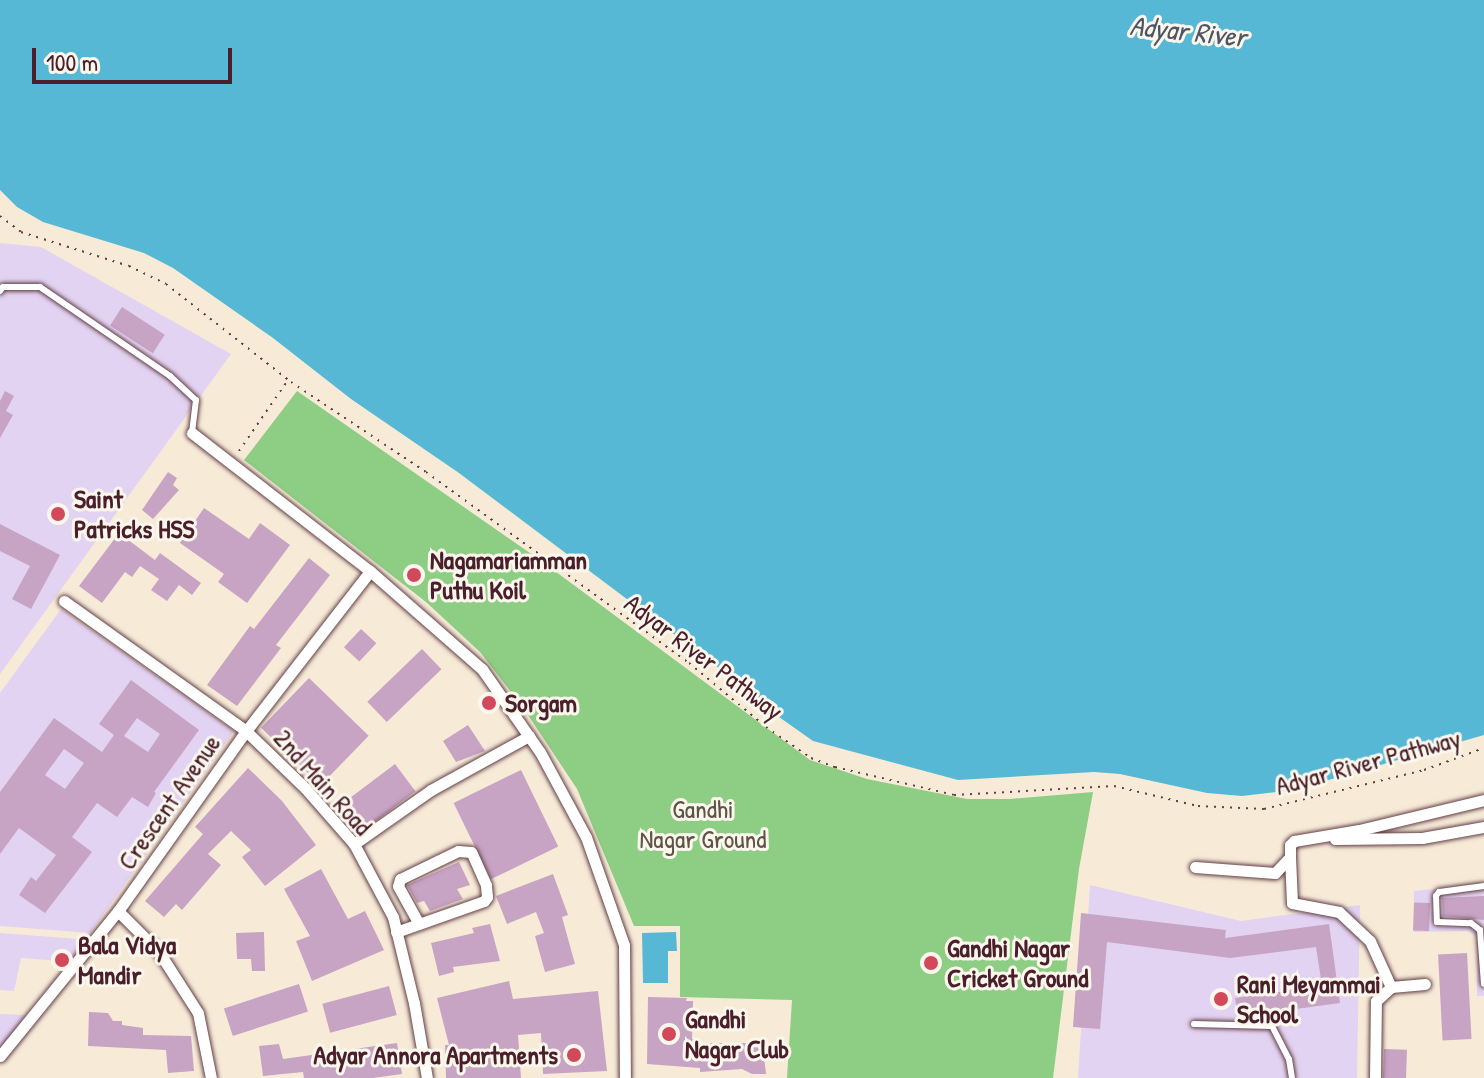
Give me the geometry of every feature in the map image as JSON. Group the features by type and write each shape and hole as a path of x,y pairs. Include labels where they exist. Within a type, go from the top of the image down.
{"street":[{"path":"192,433 370,571 482,669 529,736 586,837 624,945 625,1078"},
{"name":"Crescent Avenue","path":"0,1056 118,911 246,731 370,571"},
{"name":"2nd Main Road","path":"64,601 246,731 305,788 354,844 393,917 414,1003 427,1078"},
{"path":"354,844 431,790 529,736"},
{"path":"1391,987 1370,941 1339,912 1292,903 1290,845 1294,841 1359,830 1484,800"},
{"path":"1294,841 1422,838 1484,827"},
{"path":"396,932 419,924 484,901 487,897 486,885 471,852 458,851 400,879 398,886 419,924"},
{"path":"1195,867 1275,873 1290,857"},
{"path":"118,911 159,952 198,1013 211,1078"},
{"path":"1375,1078 1376,1001 1391,987 1425,984"}],"lane":[{"path":"0,291 3,287 40,287 170,376 196,400 192,433"},
{"path":"1484,886 1440,892 1436,896 1437,922 1471,923 1480,930 1484,984"},
{"path":"1194,1024 1272,1026 1286,1049 1292,1078"}],"path":[{"name":"Adyar River Pathway","path":"0,216 21,232 129,266 166,284 288,379 450,489 689,663 786,741 811,758 835,767 954,795 1114,786 1198,806 1264,809 1409,774 1484,748"},
{"path":"231,463 288,379"}],"shaded area":[{"name":"Saint Patricks HSS","path":"0,243 41,247 231,354 0,674"},
{"path":"61,609 234,731 90,933 0,926 0,693"},
{"path":"1484,884 1484,996 1477,996 1477,938 1469,931 1414,932 1414,891"},
{"name":"Rani Meyammai School","path":"1090,885 1241,921 1360,905 1357,1078 1078,1078"},
{"name":"Bala Vidya Mandir","path":"0,933 92,940 75,962 21,958 14,991 0,990"},
{"path":"0,1014 26,1015 0,1049"}],"green space":[{"name":"Gandhi Nagar Ground","path":"297,391 540,560 810,760 867,779 967,799 1093,792 1079,869 1053,1078 787,1078 792,1000 680,997 680,926 634,926 577,789 524,709 480,652 426,602 244,460"}],"water":[{"name":"Adyar River","path":"0,0 1484,0 1484,735 1294,790 1242,796 1207,793 1120,774 1094,772 958,780 813,741 459,473 351,399 273,338 173,268 144,253 43,222 17,207 0,190"},
{"path":"676,932 677,951 668,951 668,983 643,983 642,933"}],"building":[{"path":"122,307 165,335 153,353 110,325"},
{"path":"5,391 14,396 6,411 13,415 0,438 0,401"},
{"path":"168,472 177,478 173,485 179,490 153,519 142,510"},
{"path":"204,508 249,539 260,523 290,545 247,603 218,582 224,574 180,543"},
{"path":"0,524 60,555 31,609 12,599 30,566 0,551"},
{"path":"119,533 155,560 160,553 201,583 192,595 179,585 167,601 151,590 159,579 140,566 132,577 125,572 102,603 79,586"},
{"path":"309,558 330,575 276,645 281,648 237,706 207,685 250,626 254,629"},
{"path":"361,629 376,643 359,662 344,647"},
{"path":"422,649 441,669 387,722 367,702"},
{"path":"309,678 369,736 321,785 261,728"},
{"path":"131,680 199,730 154,792 148,807 132,797 117,817 97,803 72,837 92,852 45,913 19,895 31,877 36,881 56,855 19,828 0,854 0,792 54,718 102,752 114,735 99,724","holes":["137,718 160,734 148,752 124,736","64,749 84,763 65,789 45,775"]},
{"path":"468,725 485,751 456,762 443,741"},
{"path":"395,764 415,791 364,830 344,803"},
{"path":"248,768 282,801 316,845 265,886 242,857 251,850 231,831 208,854 221,865 182,910 176,904 164,917 145,901 203,834 195,827"},
{"path":"521,770 558,846 491,879 454,803"},
{"path":"459,862 470,885 457,889 463,899 430,911 424,901 417,903 407,885"},
{"path":"321,869 348,919 365,911 384,950 312,981 296,941 310,936 284,889"},
{"path":"553,874 568,915 562,917 575,964 545,972 535,936 544,933 536,912 507,924 496,896"},
{"path":"1484,896 1484,920 1443,916 1442,898"},
{"path":"1414,902 1430,903 1429,931 1413,930"},
{"path":"1081,913 1226,930 1225,938 1329,924 1340,1003 1238,1017 1235,998 1322,986 1316,947 1230,958 1107,942 1100,1029 1073,1027"},
{"path":"490,924 500,961 453,967 454,972 439,976 431,943 474,933 472,928"},
{"path":"264,932 265,971 252,971 251,959 237,959 236,933"},
{"path":"1467,953 1472,1039 1443,1040 1438,955"},
{"path":"509,981 513,999 598,991 607,1071 543,1074 541,1033 518,1035 521,1078 446,1078 445,1045 449,1045 437,998"},
{"path":"299,984 308,1012 233,1036 224,1008"},
{"path":"389,986 397,1015 330,1033 322,1004"},
{"name":"Gandhi Nagar Club","path":"648,997 687,998 686,1001 693,1001 692,1039 702,1043 747,1043 750,1047 763,1048 766,1074 752,1074 742,1069 700,1072 700,1068 647,1064"},
{"path":"89,1012 108,1013 113,1021 122,1021 122,1025 143,1028 143,1035 191,1036 194,1071 168,1073 166,1050 88,1046"},
{"path":"397,1043 402,1074 373,1078 304,1078 303,1072 263,1076 259,1046 279,1044 283,1059"},
{"path":"1384,1049 1407,1050 1406,1078 1383,1078"}],"place":[{"name":"Saint Patricks HSS","path":"58,514"},
{"name":"Nagamariamman Puthu Koil","path":"414,575"},
{"name":"Sorgam","path":"489,703"},
{"name":"Bala Vidya Mandir","path":"62,960"},
{"name":"Gandhi Nagar Cricket Ground","path":"931,963"},
{"name":"Rani Meyammai School","path":"1221,999"},
{"name":"Gandhi Nagar Club","path":"669,1034"},
{"name":"Adyar Annora Apartments","path":"574,1055"}]}
